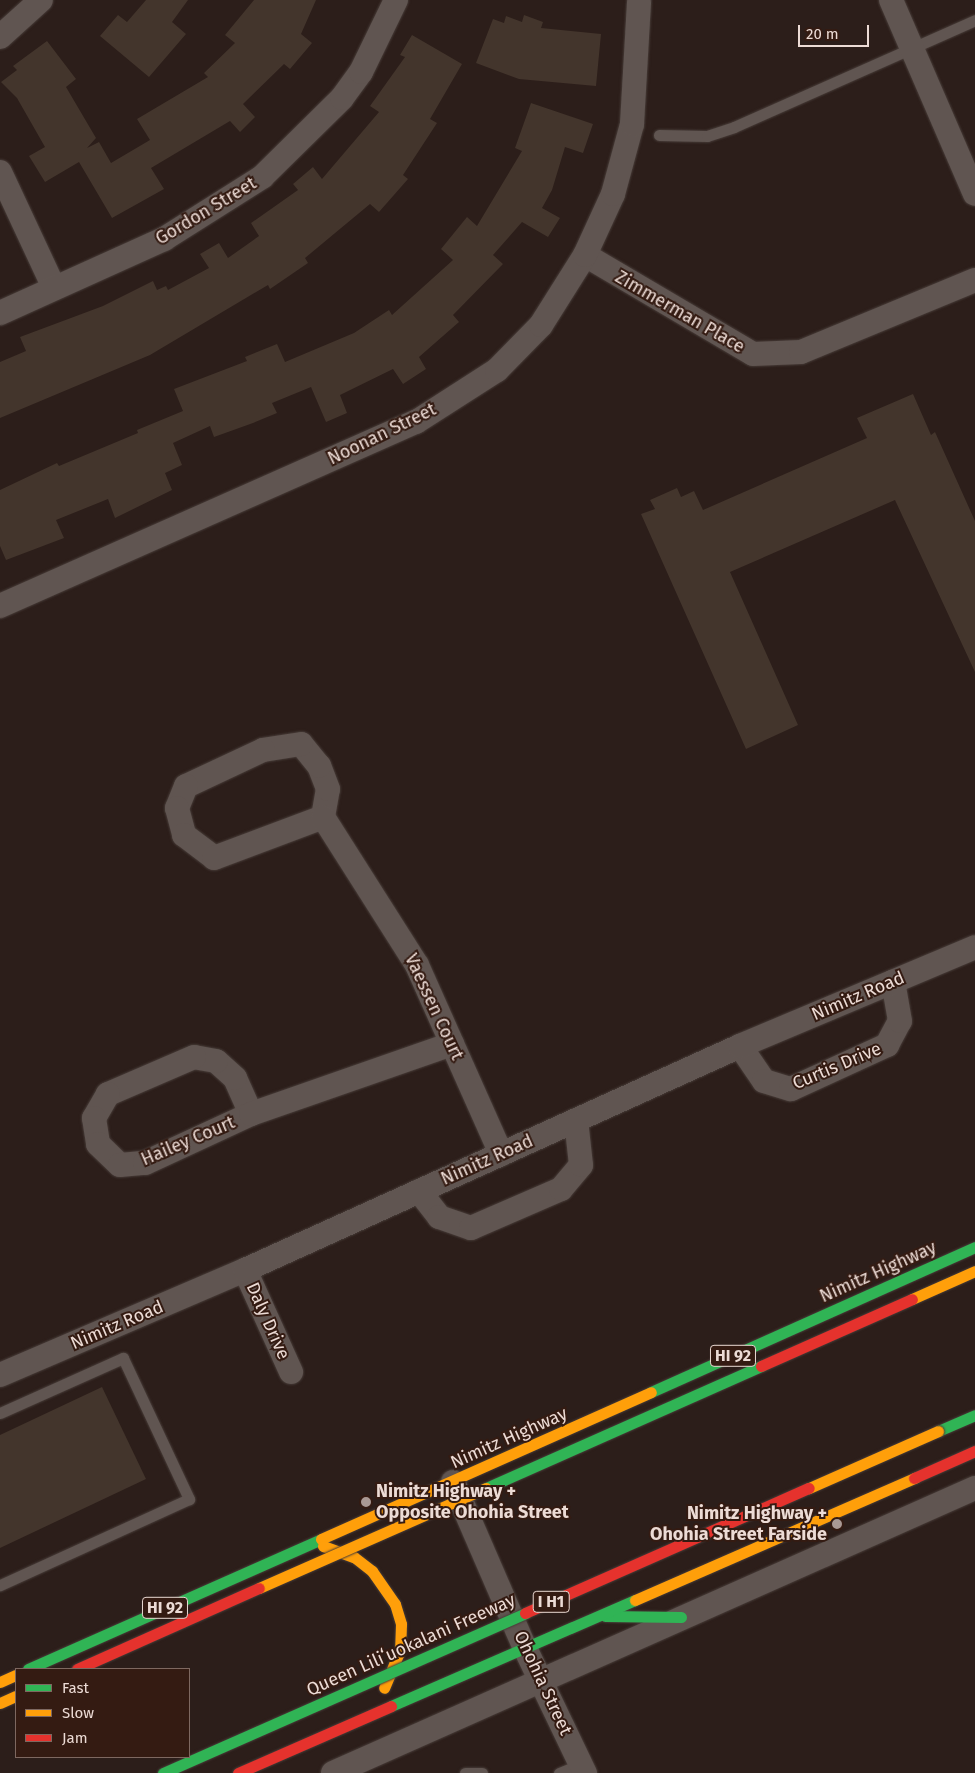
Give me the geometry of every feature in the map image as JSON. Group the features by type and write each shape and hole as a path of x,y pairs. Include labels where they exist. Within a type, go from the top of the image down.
{"main road":[{"name":"Nimitz Highway","path":"30,1668 301,1547 453,1482 975,1248"},
{"path":"79,1668 975,1271"},
{"name":"Queen Liliʻuokalani Freeway","path":"163,1773 975,1415"},
{"path":"434,1668 938,1431"},
{"path":"238,1773 975,1452"},
{"path":"301,1547 330,1546 372,1571 395,1604 401,1624 400,1650 391,1680 370,1707 337,1730"},
{"path":"596,1616 681,1617"},
{"path":"0,1682 15,1675"},
{"path":"372,1697 398,1684"},
{"path":"0,1703 15,1696"},
{"path":"228,1765 272,1744"}],"street":[{"path":"0,37 41,0"},
{"name":"Gordon Street","path":"0,313 196,222 262,178 342,98 361,72 396,0"},
{"name":"Noonan Street","path":"0,606 416,422 497,370 541,325 585,255 613,194 632,124 638,0"},
{"path":"890,0 975,194"},
{"path":"0,172 54,288"},
{"name":"Zimmerman Place","path":"585,255 753,354 801,352 975,280"},
{"path":"301,744 320,766 328,789 323,817 214,858 184,835 177,808 186,786 263,750 301,744"},
{"name":"Vaessen Court","path":"323,817 417,965 500,1154"},
{"name":"Nimitz Road","path":"0,1375 245,1270 740,1046 975,947"},
{"name":"Curtis Drive","path":"740,1046 764,1081 791,1089 887,1045 900,1021 892,982"},
{"name":"Hailey Court","path":"251,1114 235,1078 216,1061 194,1057 108,1094 94,1118 98,1144 120,1165 145,1163 251,1114 452,1044"},
{"path":"419,1191 439,1217 471,1228 561,1189 581,1165 576,1120"},
{"name":"Daly Drive","path":"245,1270 291,1372"},
{"name":"Ohohia Street","path":"453,1482 525,1648 583,1768"},
{"path":"333,1773 540,1678 975,1488"}],"lane":[{"path":"659,135 707,136 734,127 975,20"},
{"path":"0,1413 122,1358 189,1500 0,1585"},
{"path":"559,1773 583,1768"},
{"path":"465,1773 482,1773"}],"building":[{"path":"146,0 188,0 172,22 186,34 149,77 100,36 118,15 127,22"},
{"path":"254,0 316,0 301,34 312,43 290,69 284,64 243,104 255,117 240,132 230,121 151,168 164,189 112,218 79,162 45,182 29,156 45,147 17,98 1,82 17,70 13,66 47,41 76,79 66,87 96,138 87,148 99,142 111,163 150,140 137,119 208,77 204,73 235,43 225,35"},
{"path":"524,15 543,22 541,28 601,34 596,86 519,79 476,63 493,19 504,23 506,16 522,22"},
{"path":"412,35 462,64 430,119 437,123 403,175 408,179 379,212 370,204 305,258 308,263 270,289 268,285 150,355 0,418 0,362 26,351 20,337 103,306 153,281 157,290 166,286 168,290 209,268 200,254 219,243 228,258 259,236 251,223 298,190 293,184 313,167 322,179 379,112 370,106 405,57 400,55"},
{"path":"531,103 593,124 583,153 565,147 552,190 542,208 560,218 548,237 522,222 493,255 503,264 453,315 459,322 419,357 426,369 403,384 393,369 340,395 347,413 326,422 311,387 272,403 277,413 253,423 214,437 210,426 173,443 182,465 165,473 172,490 115,518 108,499 56,520 64,538 6,560 0,546 0,490 57,463 59,466 138,433 137,430 183,411 174,389 247,361 245,357 277,344 285,362 354,333 389,310 392,315 453,260 441,249 467,217 477,226 522,151 515,148"},
{"path":"913,394 931,435 935,432 975,521 975,672 895,500 730,572 798,725 746,749 641,514 655,509 650,500 677,488 681,497 694,491 703,510 867,438 857,418"},
{"path":"102,1387 146,1479 0,1548 0,1435"}],"traffic: fast":[{"path":"651,1392 975,1247"},
{"path":"486,1488 761,1366"},
{"path":"938,1431 975,1415"},
{"path":"30,1668 321,1539"},
{"path":"391,1706 635,1600"},
{"path":"163,1773 525,1613"},
{"path":"605,1616 681,1617"}],"traffic: slow":[{"path":"912,1299 975,1271"},
{"path":"321,1539 651,1392"},
{"path":"809,1488 938,1431"},
{"path":"635,1600 914,1478"},
{"path":"259,1588 486,1488"},
{"path":"323,1546 354,1557 372,1571 395,1604 401,1624 400,1650 384,1688"},
{"path":"0,1682 15,1675"},
{"path":"0,1703 15,1696"}],"traffic: jam":[{"path":"761,1366 912,1299"},
{"path":"914,1478 975,1451"},
{"path":"525,1613 809,1488"},
{"path":"79,1668 259,1588"},
{"path":"238,1773 391,1706"}],"place":[{"name":"Nimitz Highway + Opposite Ohohia Street","path":"366,1502"},
{"name":"Nimitz Highway + Ohohia Street Farside","path":"837,1524"}]}
